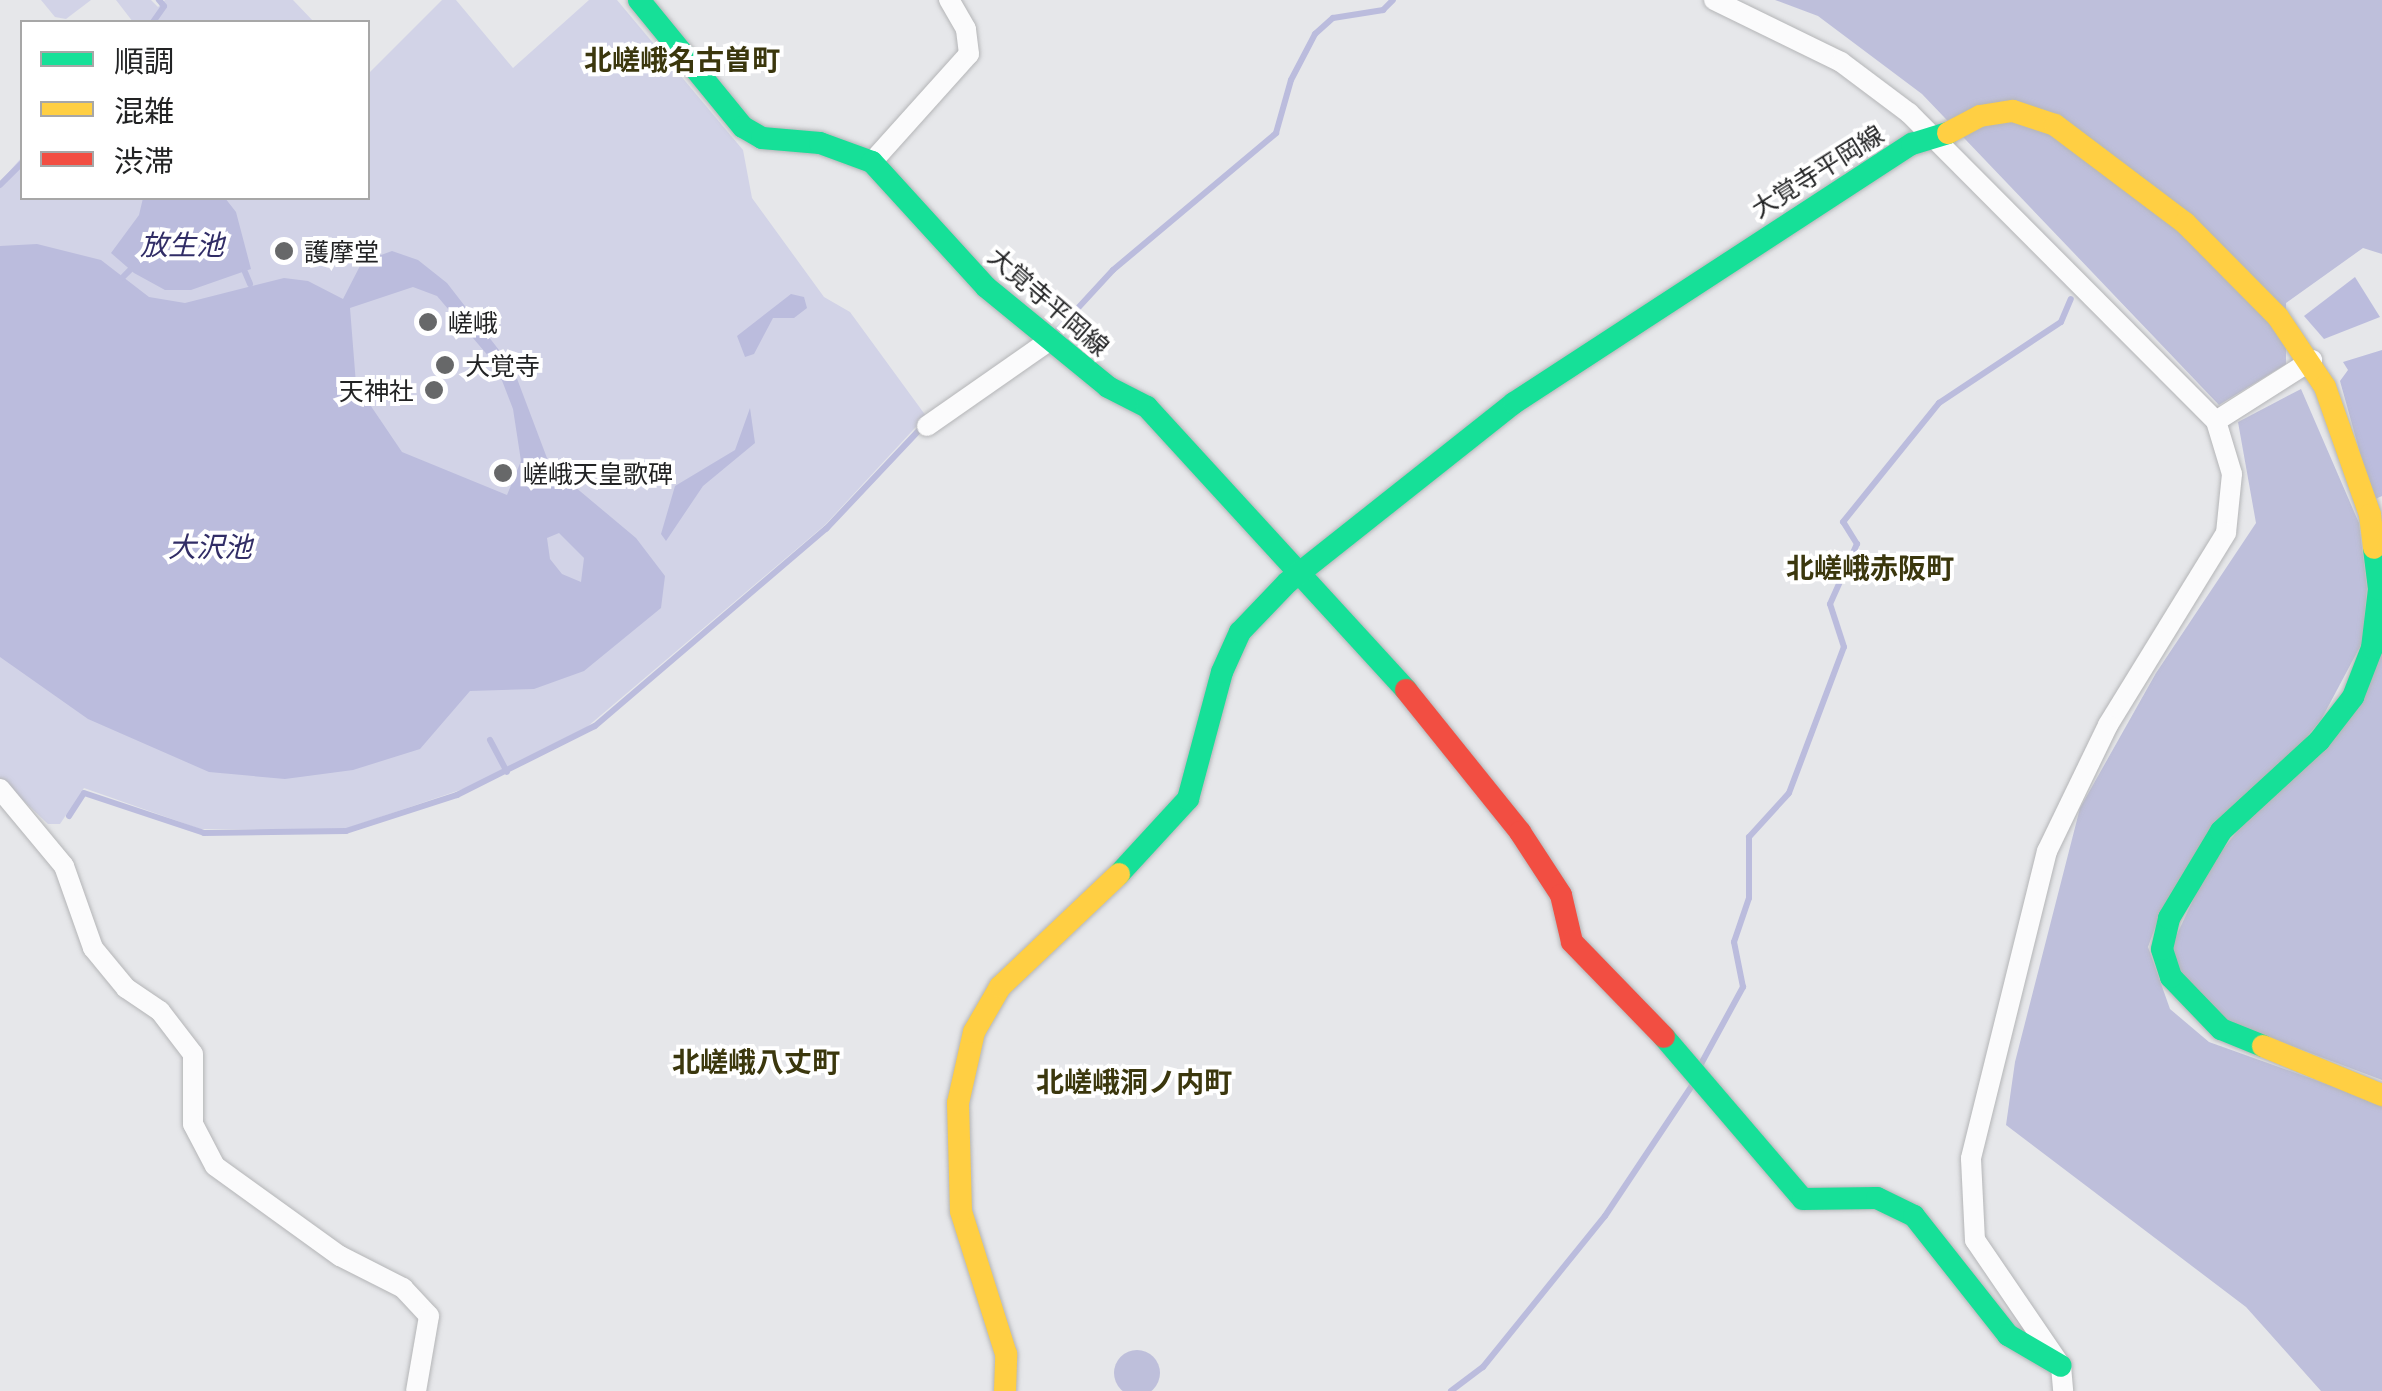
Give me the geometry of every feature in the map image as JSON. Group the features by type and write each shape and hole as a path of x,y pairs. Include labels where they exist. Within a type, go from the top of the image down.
{"main road":[{"name":"大覚寺平岡線","path":"639,0 742,127 762,138 820,142 872,162 986,287 1108,387 1148,407 1305,570 1514,403 1912,144 1936,139 1996,114 2013,112 2054,124 2185,223 2312,360 2370,515 2379,589 2372,648 2352,698 2319,741 2221,831 2168,918 2162,949 2171,976 2221,1029 2382,1095"},
{"path":"1005,1391 1006,1354 961,1211 958,1103 974,1032 1000,987 1176,817 1198,774 1230,651 1255,614 1305,570 1500,805 1561,896 1572,942 1601,978 1700,1074 1803,1199 1878,1198 1914,1216 2008,1335 2060,1366"}],"street":[{"path":"872,162 969,54 966,28 949,0"},
{"path":"1714,0 1841,62 1936,139 2216,422 2232,474 2226,533 2108,725 2047,851 1970,1158 1975,1240 2060,1366 2063,1391"},
{"path":"926,426 1048,341"},
{"path":"2216,422 2312,360"},
{"path":"0,788 64,866 94,948 126,988 160,1011 193,1054 193,1124 197,1143 215,1166 340,1256 403,1288 429,1316 416,1391"}],"shaded area":[{"path":"41,0 91,0 66,19 55,17"},
{"path":"116,0 151,0 158,7 165,0 293,0 312,20 131,20"},
{"name":"大覚寺","path":"442,0 456,0 513,68 589,0 617,0 743,150 752,198 824,297 850,312 926,416 825,525 587,727 472,786 345,829 200,829 84,788 60,824 48,824 0,778 0,182 20,159 20,200 370,200 370,72"},
{"path":"1775,0 2382,0 2382,254 2363,248 2286,303 2286,364 2219,405 1922,94 1818,16"},
{"path":"2301,389 2359,523 2367,588 2362,643 2321,720 2161,911 2148,947 2170,1009 2209,1042 2382,1104 2382,1391 2321,1391 2246,1307 2006,1125 2015,1062 2080,808 2156,673 2256,523 2238,422"},
{"path":"2382,649 2382,1080 2228,1022 2181,975 2171,947 2208,868"},
{"path":"1128,1352 1146,1352 1158,1364 1158,1382 1149,1392 1125,1392 1116,1382 1116,1364"}],"water":[{"name":"放生池","path":"143,200 227,200 236,212 251,269 191,290 165,290 134,273 111,253 139,215"},
{"name":"大沢池","path":"37,244 101,260 149,297 185,303 284,278 308,281 343,299 362,262 392,251 418,260 447,283 513,368 550,466 636,538 665,576 661,608 584,671 534,689 470,691 420,749 353,770 285,779 209,772 88,719 0,657 0,246","holes":["413,287 437,296 496,365 513,409 521,461 507,495 402,452 356,384 350,308","559,533 584,558 581,582 562,574 550,559 547,538"]},
{"path":"2355,277 2380,317 2324,339 2304,316"},
{"path":"791,294 804,297 807,308 794,318 773,318 754,354 745,357 737,336"},
{"path":"2382,350 2382,496 2373,500 2340,381 2348,370 2343,362"},
{"path":"750,408 755,443 703,486 666,541 661,534 675,486 735,450"}],"waterway":[{"path":"154,20 164,6 159,0"},
{"path":"1054,334 1113,270 1276,133 1291,80 1315,34 1333,18 1383,10 1393,0"},
{"path":"0,185 20,165"},
{"path":"123,277 130,270"},
{"path":"245,272 250,284"},
{"path":"1701,1064 1743,987 1734,942 1749,898 1749,837 1789,793 1844,647 1830,604 1857,544 1843,522 1939,403 2061,322 2071,299"},
{"path":"69,816 84,793 204,833 346,831 457,795 595,726 826,529 924,425"},
{"path":"490,740 507,772"},
{"path":"1451,1391 1483,1367 1605,1216 1695,1081"}],"traffic: fast":[{"path":"639,0 743,127 762,138 820,143 872,162 986,287 1108,387 1147,407 1406,690"},
{"path":"1119,874 1188,799 1222,672 1240,632 1288,582 1514,403 1912,144 1948,133"},
{"path":"2263,1046 2221,1029 2171,977 2162,949 2169,918 2221,831 2319,741 2353,697 2372,648 2379,589 2374,548"},
{"path":"1664,1037 1803,1199 1877,1198 1914,1216 2008,1335 2061,1366"}],"traffic: slow":[{"path":"1948,133 1980,116 2013,111 2055,125 2185,223 2278,317 2325,387 2370,515 2374,548"},
{"path":"1005,1391 1006,1354 961,1211 958,1103 974,1032 1000,987 1119,874"},
{"path":"2263,1046 2382,1095"}],"traffic: jam":[{"path":"1406,690 1520,832 1561,895 1572,942 1664,1037"}],"place":[{"name":"護摩堂","path":"284,251"},
{"name":"嵯峨","path":"428,322"},
{"name":"大覚寺","path":"445,365"},
{"name":"天神社","path":"434,390"},
{"name":"嵯峨天皇歌碑","path":"503,473"}],"district":[{"name":"北嵯峨名古曽町","path":"682,59"},
{"name":"北嵯峨赤阪町","path":"1870,567"},
{"name":"北嵯峨八丈町","path":"756,1061"},
{"name":"北嵯峨洞ノ内町","path":"1134,1081"}]}
